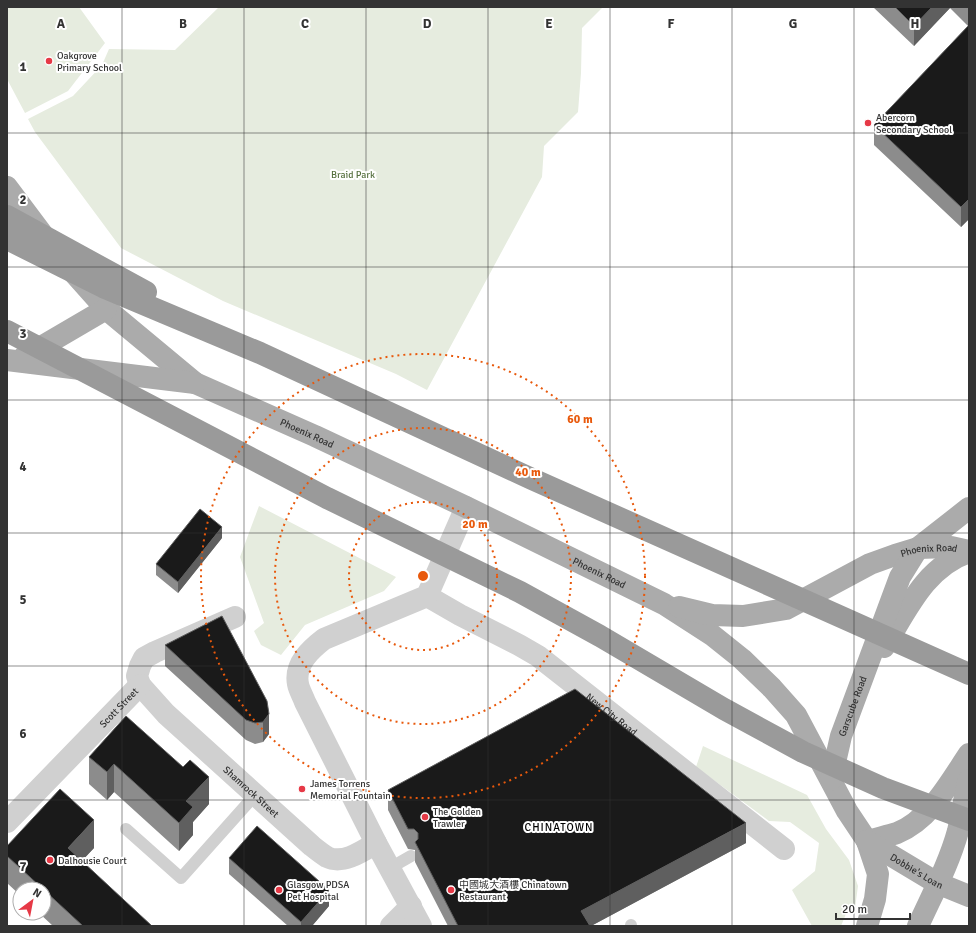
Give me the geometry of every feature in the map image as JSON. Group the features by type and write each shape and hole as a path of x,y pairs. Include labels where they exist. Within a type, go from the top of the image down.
{"highway":[{"path":"7,216 260,353"},
{"path":"7,239 102,287 260,353 532,479 969,674"},
{"path":"7,331 328,498 520,592 600,636 724,709 803,752 884,788 969,820"},
{"path":"7,338 125,393"}],"main road":[{"name":"Phoenix Road","path":"7,187 51,246 106,309 195,383 315,436 466,507 664,604 712,635 742,659 772,688 796,715 831,780"},
{"path":"11,361 106,309"},
{"path":"11,361 195,383"},
{"name":"Garscube Road","path":"831,780 841,736 900,577 918,548 969,508"},
{"name":"Phoenix Road","path":"664,604 712,615 743,616 786,609 870,564 895,555 918,548 951,547 969,551"},
{"path":"856,694 914,598 929,578 949,561 969,551"},
{"path":"867,841 898,833 919,820 938,799 969,754"},
{"path":"831,780 847,811 867,841 878,874 875,899 867,926"},
{"path":"918,926 937,883 946,867 958,832 964,794 969,780"},
{"name":"Dobbie's Loan","path":"867,841 937,883 963,894"}],"street":[{"path":"421,926 376,843 305,702 298,684 297,676 303,660 310,649 324,639 427,596 466,507"},
{"name":"New City Road","path":"427,596 538,656 784,849"},
{"name":"Scott Street","path":"7,822 140,685 137,676 144,658 235,617"},
{"name":"Shamrock Street","path":"140,685 166,714 312,846 328,858 339,860 354,855 376,843"},
{"path":"391,926 410,906"}],"lane":[{"path":"126,828 181,878 255,795"},
{"path":"390,868 411,856"}],"green space":[{"name":"Oakgrove Primary School","path":"7,7 79,7 105,43 68,91 25,113 7,79"},
{"name":"Braid Park","path":"219,7 603,7 582,28 578,112 544,146 542,177 427,390 396,374 223,301 121,248 35,132 28,119 73,96 102,65 109,49 175,50"},
{"path":"259,506 396,577 384,591 305,625 281,655 261,645 254,631 264,623 240,557"},
{"path":"703,746 807,795 826,829 849,860 858,886 855,908 850,904 841,926 812,926 792,890 815,871 819,843 790,822 769,821 696,767"}],"building":[{"path":"895,7 932,7 914,26"},
{"path":"969,25 969,199 961,207 874,125"},
{"path":"200,509 222,527 178,582 156,564"},
{"path":"222,616 267,701 269,714 263,722 255,723 246,720 165,645"},
{"path":"575,689 746,823 581,911 590,926 458,926 415,842 418,839 418,833 414,829 408,829 388,790"},
{"path":"126,716 183,767 190,760 209,777 186,801 193,807 179,823 114,764 107,772 89,757"},
{"path":"60,789 94,820 68,848 152,926 83,926 52,897 52,881 34,881 7,856 7,846"},
{"name":"Glasgow PDSA Pet Hospital","path":"257,826 329,890 301,922 229,858"}],"place":[{"name":"Oakgrove Primary School","path":"49,61"},
{"name":"Abercorn Secondary School","path":"868,123"},
{"name":"James Torrens Memorial Fountain","path":"302,789"},
{"name":"The Golden Trawler","path":"425,817"},
{"name":"Dalhousie Court","path":"50,860"},
{"name":"Glasgow PDSA Pet Hospital","path":"279,890"},
{"name":"中國城大酒樓 Chinatown Restaurant","path":"451,890"}],"district":[{"name":"CHINATOWN","path":"559,827"}]}
